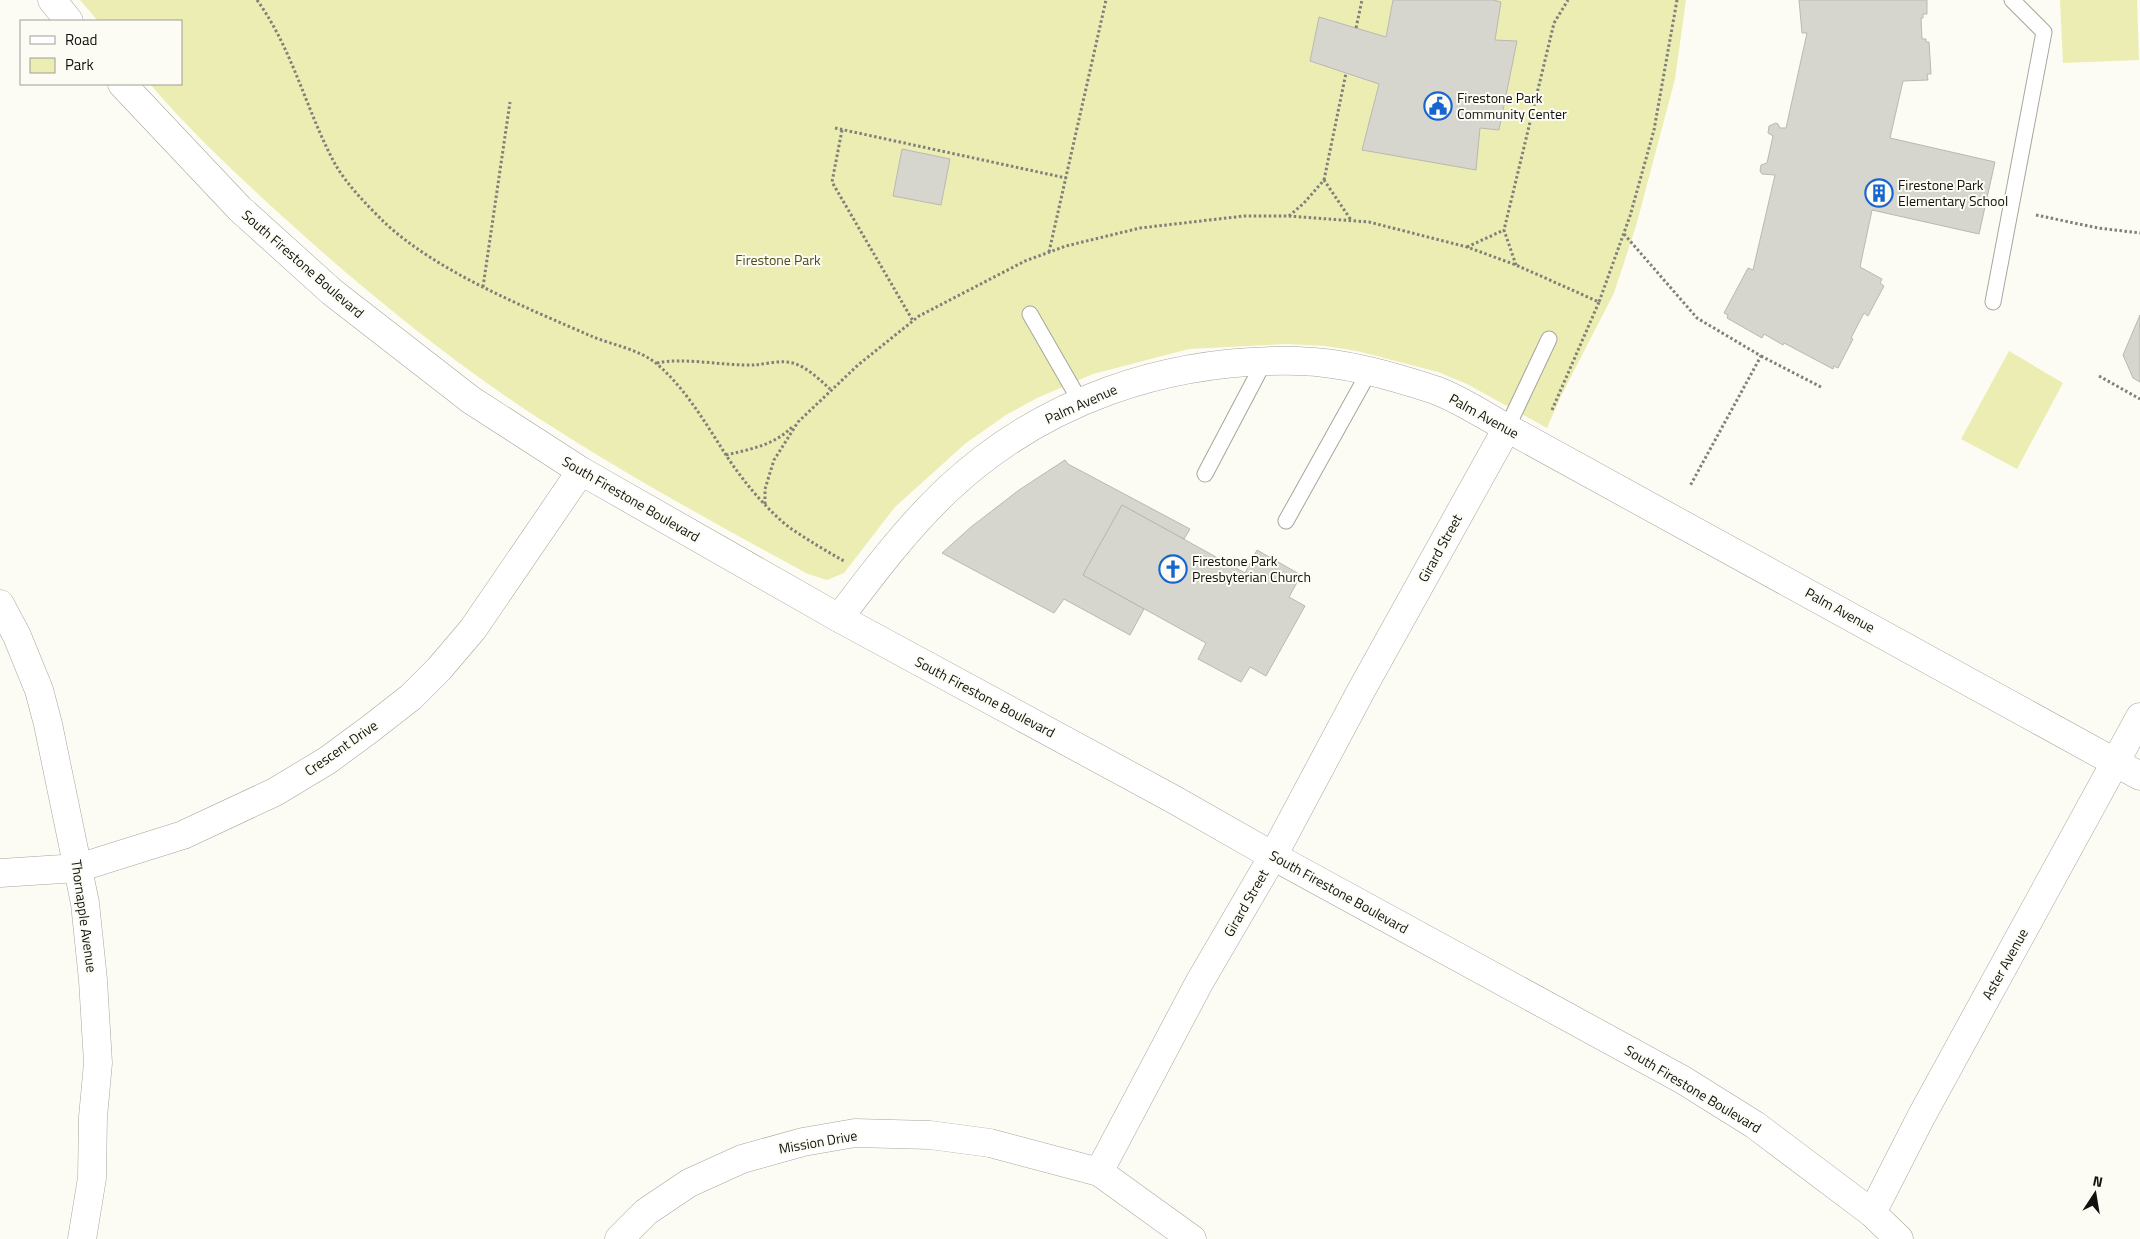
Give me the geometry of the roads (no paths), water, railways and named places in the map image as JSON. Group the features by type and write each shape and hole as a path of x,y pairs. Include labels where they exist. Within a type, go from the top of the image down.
{"street":[{"path":"52,0 68,20"},
{"name":"South Firestone Boulevard","path":"123,85 240,209 332,292 472,400 581,472 839,618 1173,798 1273,856 1683,1080 1755,1125 1872,1213 1898,1239"},
{"name":"Palm Avenue","path":"839,618 906,531 948,489 1000,447 1031,426 1080,401 1130,383 1188,369 1264,362 1299,361 1369,372 1436,391 1464,403 2140,776"},
{"name":"Girard Street","path":"1099,1172 1199,982 1273,856 1362,689 1507,428"},
{"name":"Crescent Drive","path":"0,873 78,868 183,835 274,792 328,760 411,696 439,669 473,629 581,472"},
{"name":"Thornapple Avenue","path":"0,604 17,636 39,690 48,724 85,902 93,980 98,1063 93,1117 92,1178 82,1239"},
{"name":"Aster Avenue","path":"1872,1213 1921,1117 2140,716"},
{"name":"Mission Drive","path":"620,1239 646,1212 689,1183 733,1163 803,1142 855,1133 930,1135 990,1143 1099,1172"},
{"path":"1099,1172 1192,1239"}],"lane":[{"path":"1993,302 2044,32 2012,0"},
{"path":"1030,314 1080,401"},
{"path":"1507,428 1549,339"},
{"path":"1205,474 1264,362"},
{"path":"1286,521 1369,372"}],"place":[{"name":"Firestone Park Community Center","path":"1438,106"},
{"name":"Firestone Park Elementary School","path":"1879,193"},
{"name":"Firestone Park Presbyterian Church","path":"1173,569"}],"park label":[{"name":"Firestone Park","path":"778,260"}]}
